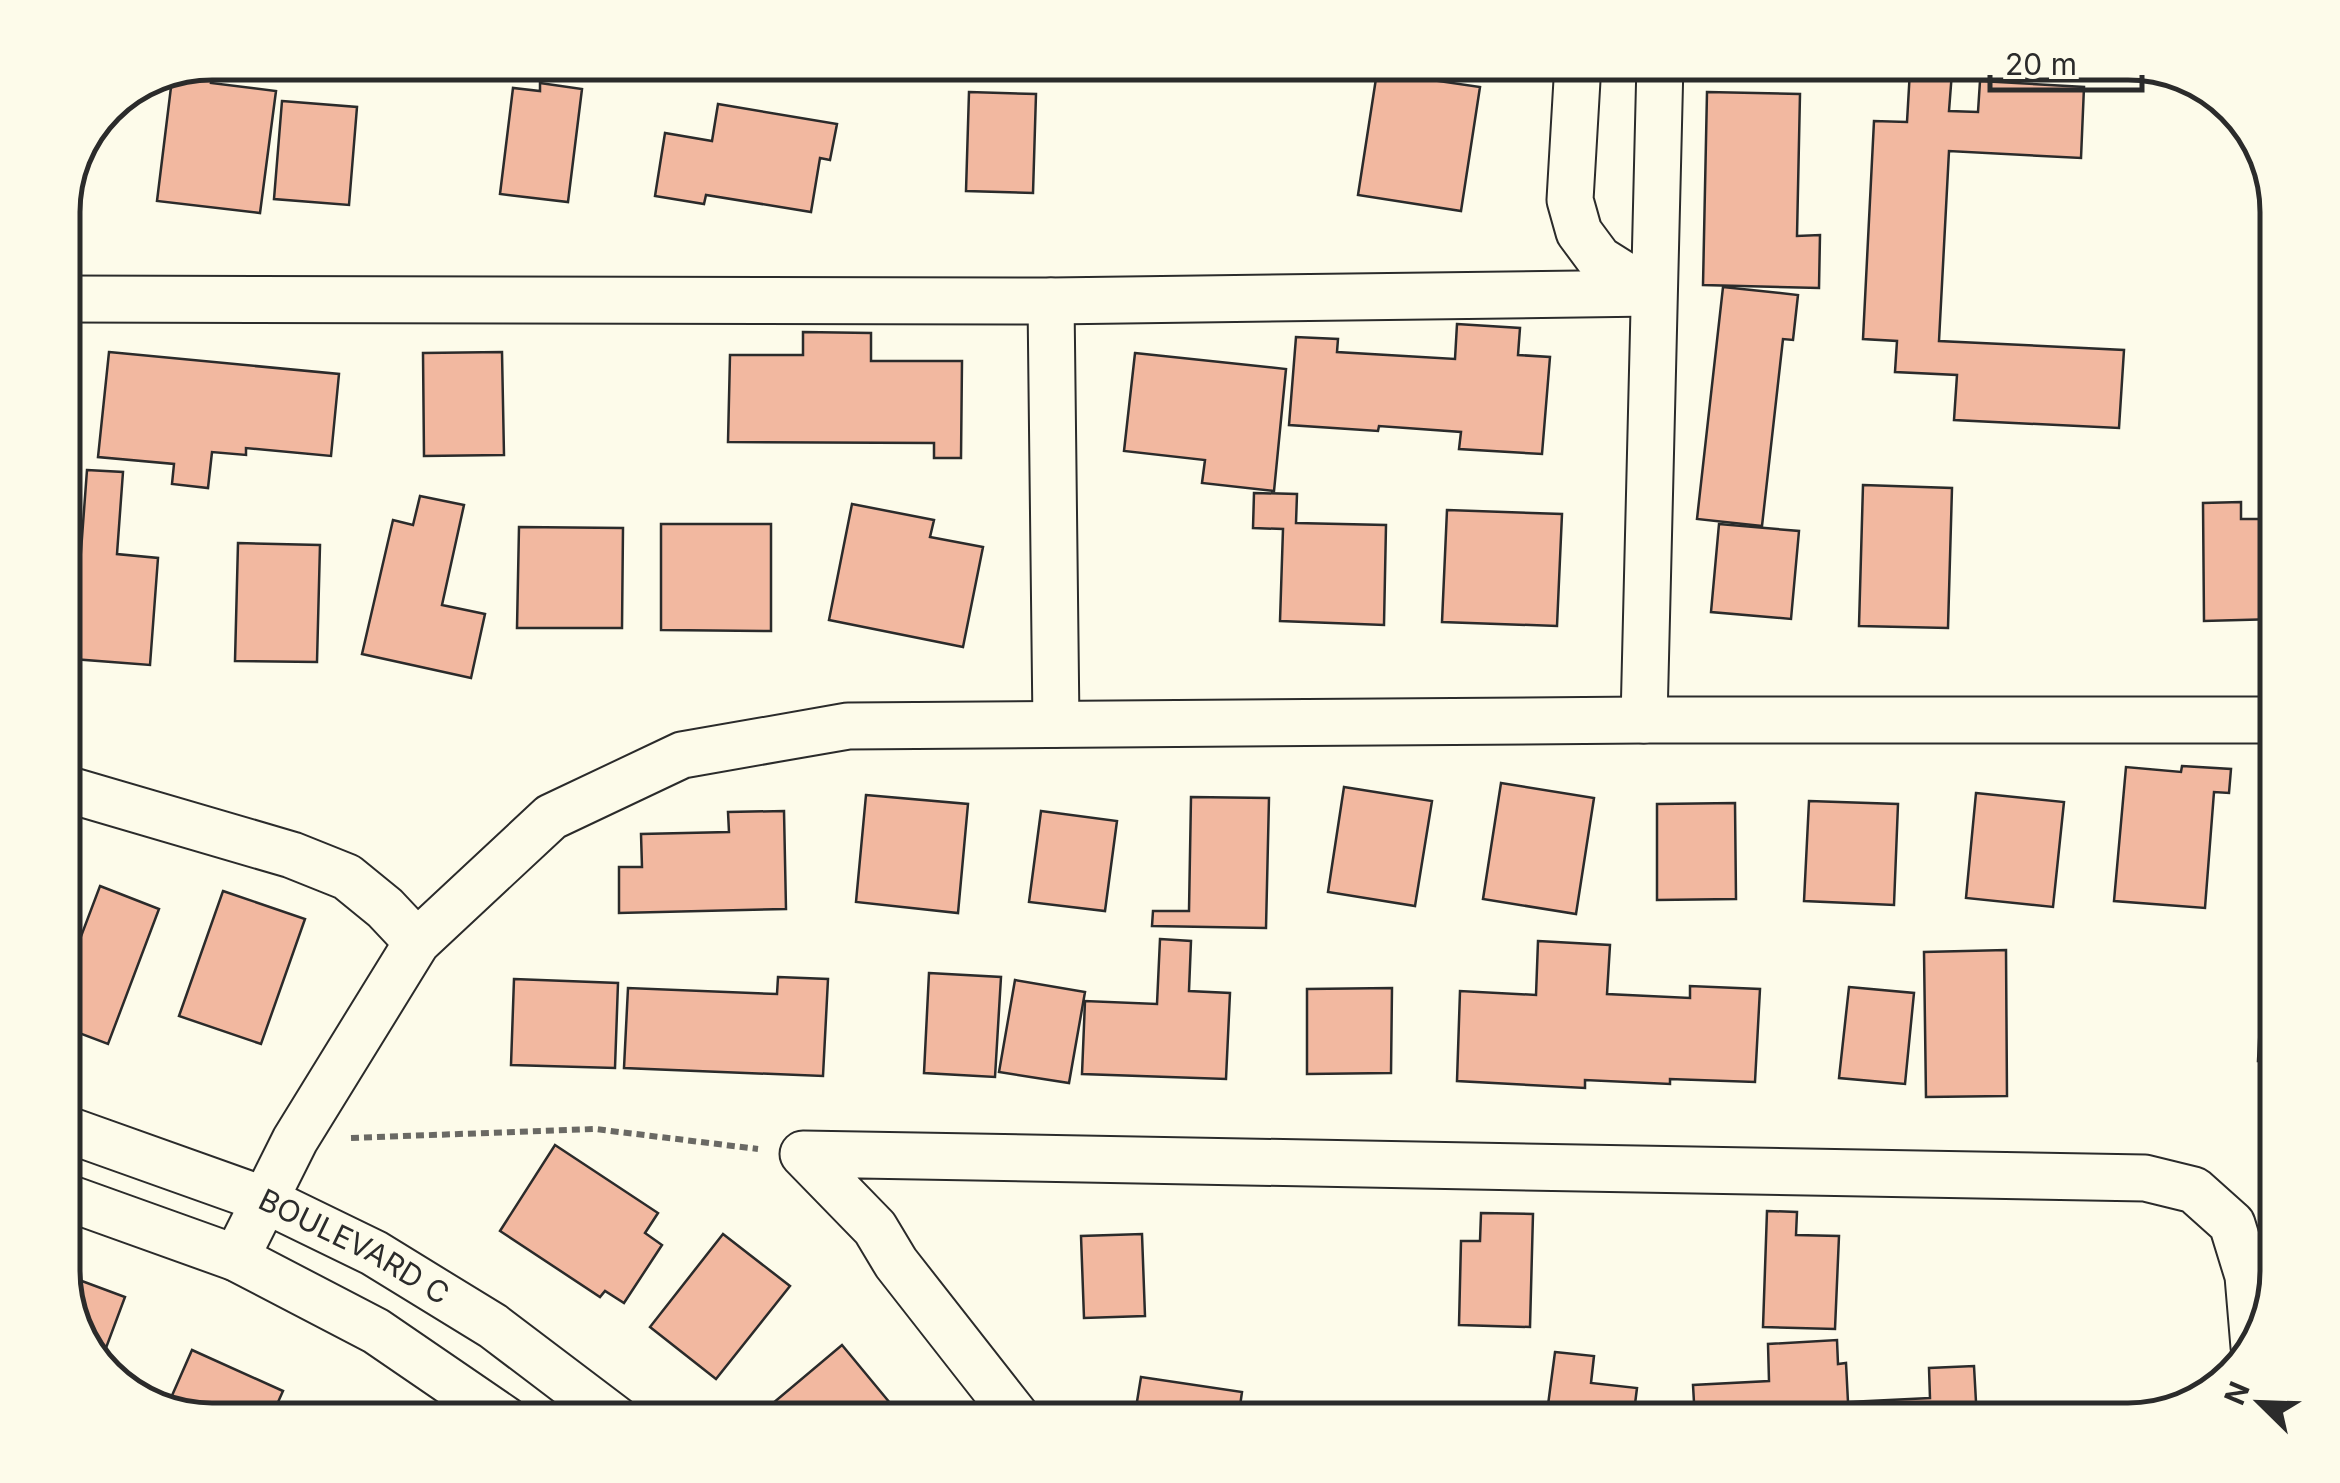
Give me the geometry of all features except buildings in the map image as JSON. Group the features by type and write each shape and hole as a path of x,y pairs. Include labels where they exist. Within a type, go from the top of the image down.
{"street":[{"path":"1577,80 1570,200 1579,232 1599,259 1654,294"},
{"path":"1644,720 1660,80"},
{"path":"80,299 1050,301 1654,294"},
{"path":"1050,301 1056,724"},
{"path":"236,1258 295,1140 417,942 550,817 682,755 848,726 2260,720"},
{"path":"80,793 292,855 348,877 417,942"},
{"name":"BOULEVARD C","path":"80,1134 265,1200 374,1253 493,1326 595,1403"},
{"path":"803,1154 2146,1178 2194,1190 2232,1224 2248,1276 2251,1316"},
{"path":"803,1154 876,1228 896,1263 1006,1403"},
{"name":"BOULEVARD C","path":"80,1202 236,1258 376,1331 481,1403"}],"path":[{"path":"295,1140 595,1130 803,1154"}]}
